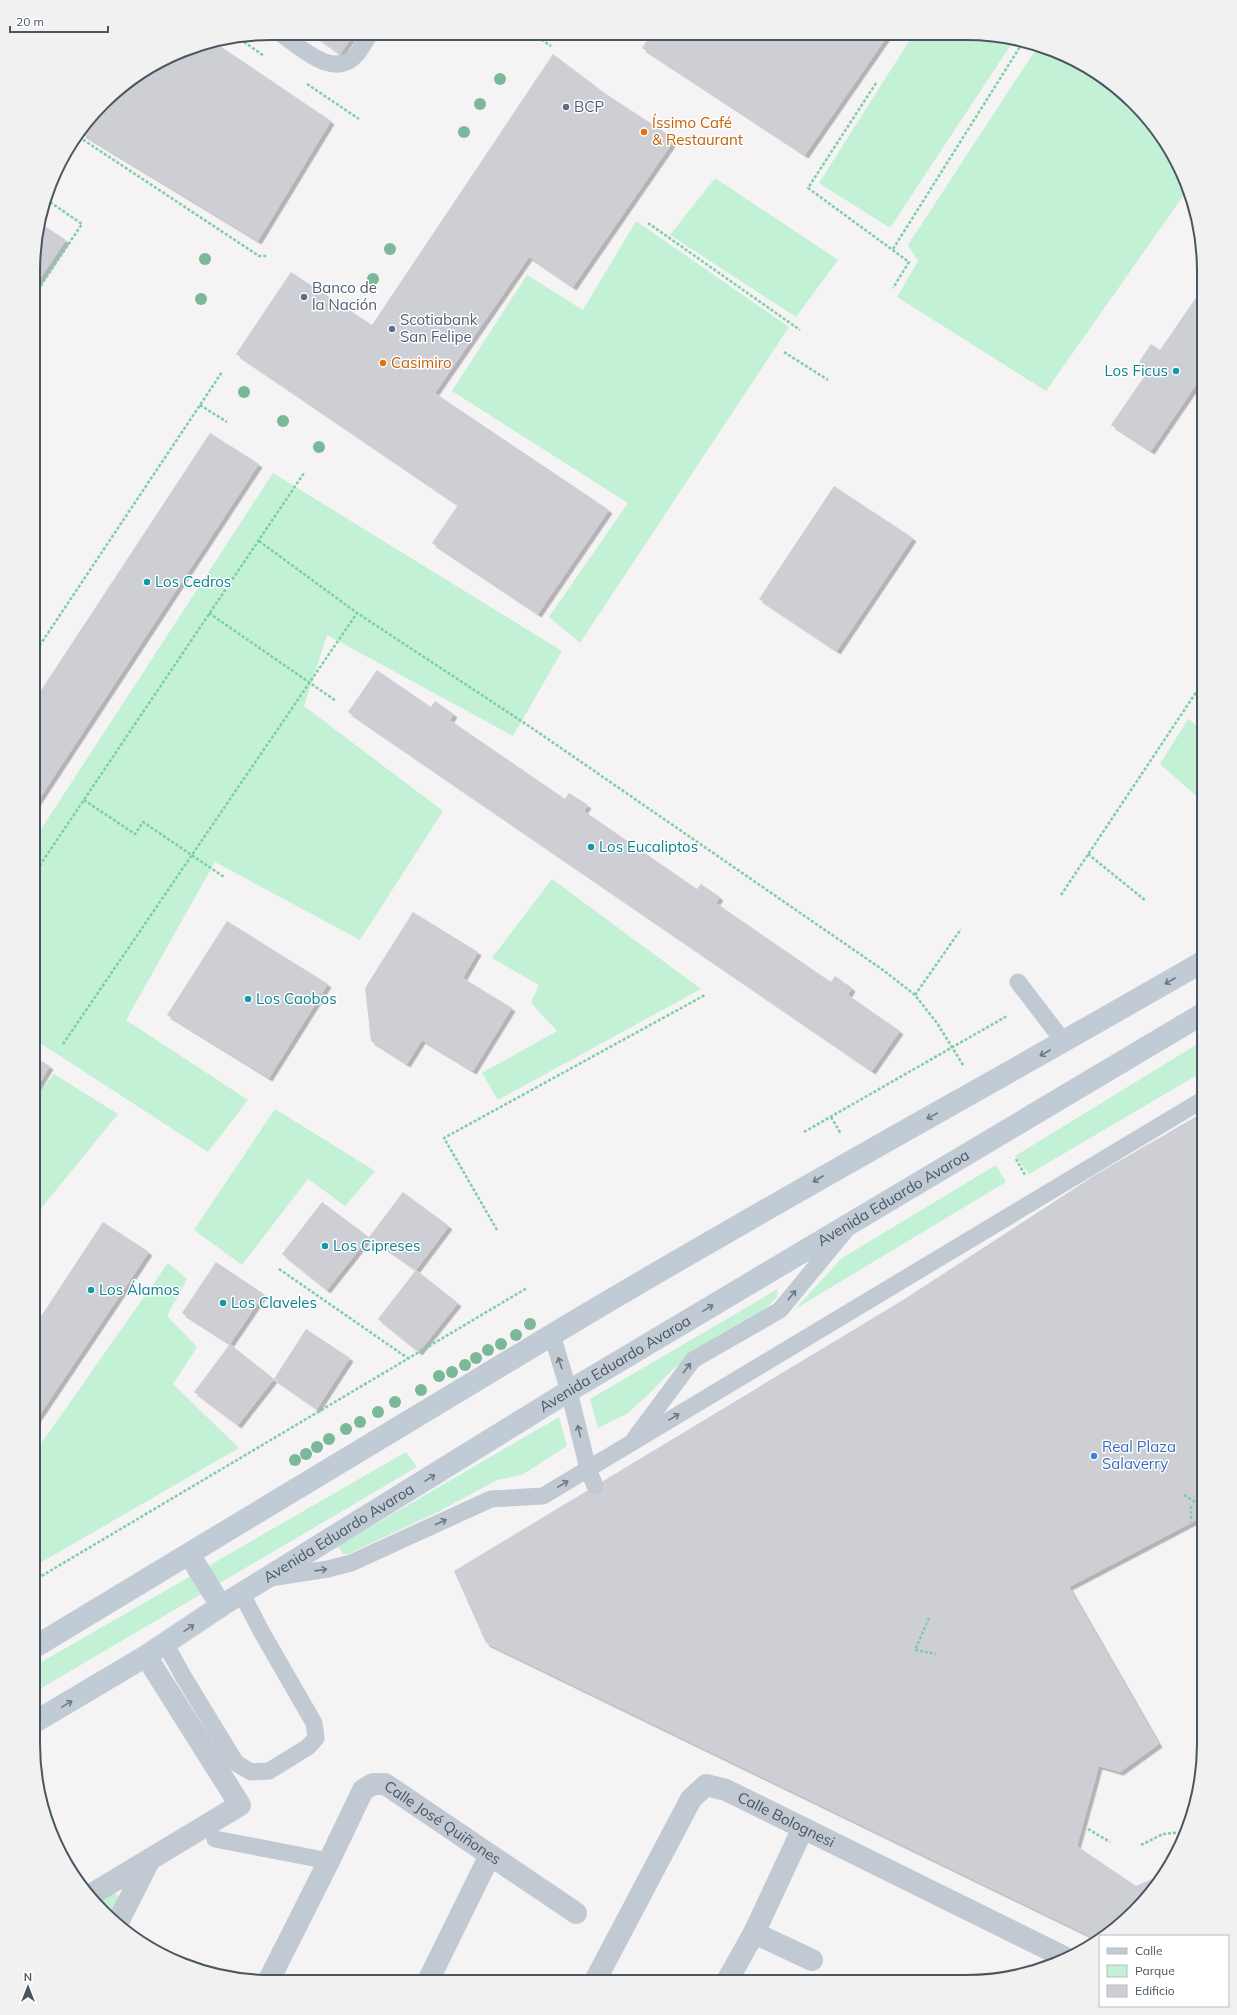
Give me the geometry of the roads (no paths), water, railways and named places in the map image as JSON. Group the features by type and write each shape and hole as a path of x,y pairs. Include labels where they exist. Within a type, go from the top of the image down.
{"main road":[{"path":"40,1644 552,1335 852,1160 978,1092 1197,965"},
{"name":"Avenida Eduardo Avaroa","path":"40,1719 146,1656 221,1606 569,1391 1197,1017"},
{"path":"189,1554 221,1606"}],"street":[{"path":"94,1893 240,1805 146,1656"},
{"name":"Calle José Quiñones","path":"272,1975 329,1861 362,1790 373,1784 385,1784 576,1913"},
{"name":"Calle Bolognesi","path":"598,1975 691,1799 706,1785 726,1790 1059,1955"},
{"path":"730,1975 754,1933 803,1828"},
{"path":"430,1975 490,1855"},
{"path":"120,1919 150,1859"},
{"path":"754,1933 812,1960"}],"lane":[{"path":"290,40 318,61 331,64 344,63 356,55 366,40"},
{"path":"1018,982 1064,1042"},
{"path":"268,1578 328,1569 351,1563 491,1499 543,1496 1197,1103"},
{"path":"630,1444 693,1360 780,1310 852,1222"},
{"path":"552,1335 569,1391 588,1469 595,1486"},
{"path":"166,1643 183,1676 236,1763 251,1772 269,1770 308,1747 316,1738 314,1723 261,1631 242,1594"},
{"path":"215,1839 329,1861"}],"place":[{"name":"BCP","path":"566,107"},
{"name":"Íssimo Café & Restaurant","path":"644,132"},
{"name":"Banco de la Nación","path":"304,297"},
{"name":"Scotiabank San Felipe","path":"392,329"},
{"name":"Casimiro","path":"383,363"},
{"name":"Los Ficus","path":"1176,371"},
{"name":"Los Cedros","path":"147,582"},
{"name":"Los Eucaliptos","path":"591,847"},
{"name":"Los Caobos","path":"248,999"},
{"name":"Los Cipreses","path":"325,1246"},
{"name":"Los Álamos","path":"91,1290"},
{"name":"Los Claveles","path":"223,1303"},
{"name":"Real Plaza Salaverry","path":"1094,1456"}]}
